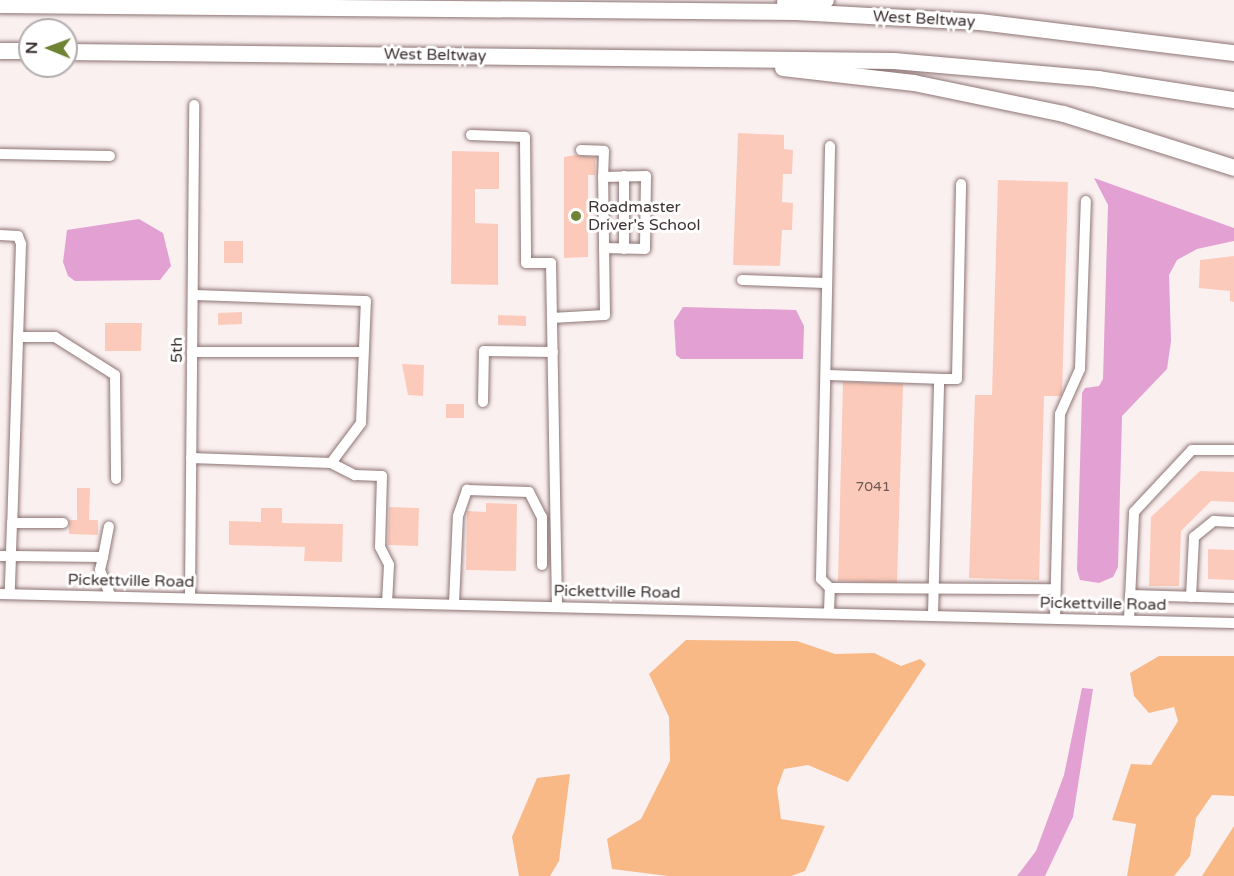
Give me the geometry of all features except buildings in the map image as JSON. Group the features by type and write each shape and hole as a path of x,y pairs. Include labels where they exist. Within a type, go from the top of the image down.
{"highway":[{"path":"645,10 696,3 826,0"},
{"name":"West Beltway","path":"0,5 645,10 935,18 1127,37 1234,53"},
{"path":"0,51 18,51"},
{"name":"West Beltway","path":"78,52 681,57 944,64 1098,79 1234,100"},
{"path":"681,57 936,88 1064,114 1234,168"}],"street":[{"name":"5th","path":"190,596 194,105"},
{"path":"471,135 525,137 526,263 551,263 557,606"},
{"path":"830,146 821,579 830,588 1055,589"},
{"path":"552,318 605,315 604,151 581,150"},
{"path":"0,154 110,156"},
{"path":"624,176 624,249"},
{"path":"603,177 646,176 645,249 604,248"},
{"path":"826,375 957,379 961,184"},
{"path":"1054,618 1060,414 1080,369 1086,201"},
{"path":"0,235 21,239 12,523 5,556 5,594"},
{"path":"742,280 827,283"},
{"path":"193,295 366,301 362,352 361,423 332,463"},
{"path":"18,337 55,337 115,375 116,479"},
{"path":"483,402 484,351 554,352"},
{"path":"192,352 362,352"},
{"path":"933,615 939,379"},
{"path":"1129,620 1134,512 1192,450 1234,450"},
{"path":"191,458 332,463 355,475 382,477 380,547 389,565 387,601"},
{"path":"454,603 458,516 467,490 529,492 543,517 542,565"},
{"path":"1191,597 1194,537 1214,521 1234,522"},
{"path":"12,523 63,523"},
{"path":"109,527 100,570 110,596"},
{"path":"5,556 103,557"},
{"path":"829,612 830,588"},
{"name":"Pickettville Road","path":"5,594 190,596 1234,623"},
{"path":"1130,595 1234,598"}],"shaded area":[{"path":"1094,178 1234,228 1234,241 1197,249 1177,260 1169,275 1171,341 1167,369 1122,416 1118,567 1113,577 1099,583 1080,580 1077,570 1082,393 1085,388 1099,386 1103,379 1108,205"},
{"path":"139,219 163,233 171,266 160,280 75,281 68,276 63,262 67,230"},
{"path":"683,307 796,310 804,326 803,359 681,359 676,355 674,321"},
{"path":"686,640 797,641 835,654 874,653 901,666 920,659 926,664 848,782 808,765 784,769 777,789 781,819 825,826 805,871 791,876 668,876 612,869 607,839 641,819 670,761 669,717 649,674"},
{"path":"1159,656 1234,656 1234,796 1212,795 1196,818 1190,856 1174,876 1127,876 1136,824 1112,820 1131,764 1151,765 1178,721 1174,707 1149,713 1134,696 1130,673"},
{"path":"1082,688 1093,689 1073,817 1045,876 1017,876 1036,851 1064,775"},
{"path":"570,774 559,861 550,876 519,876 512,837 537,778"},
{"path":"1234,826 1234,876 1202,876"}],"place":[{"name":"Roadmaster Driver's School","path":"576,216"}]}
